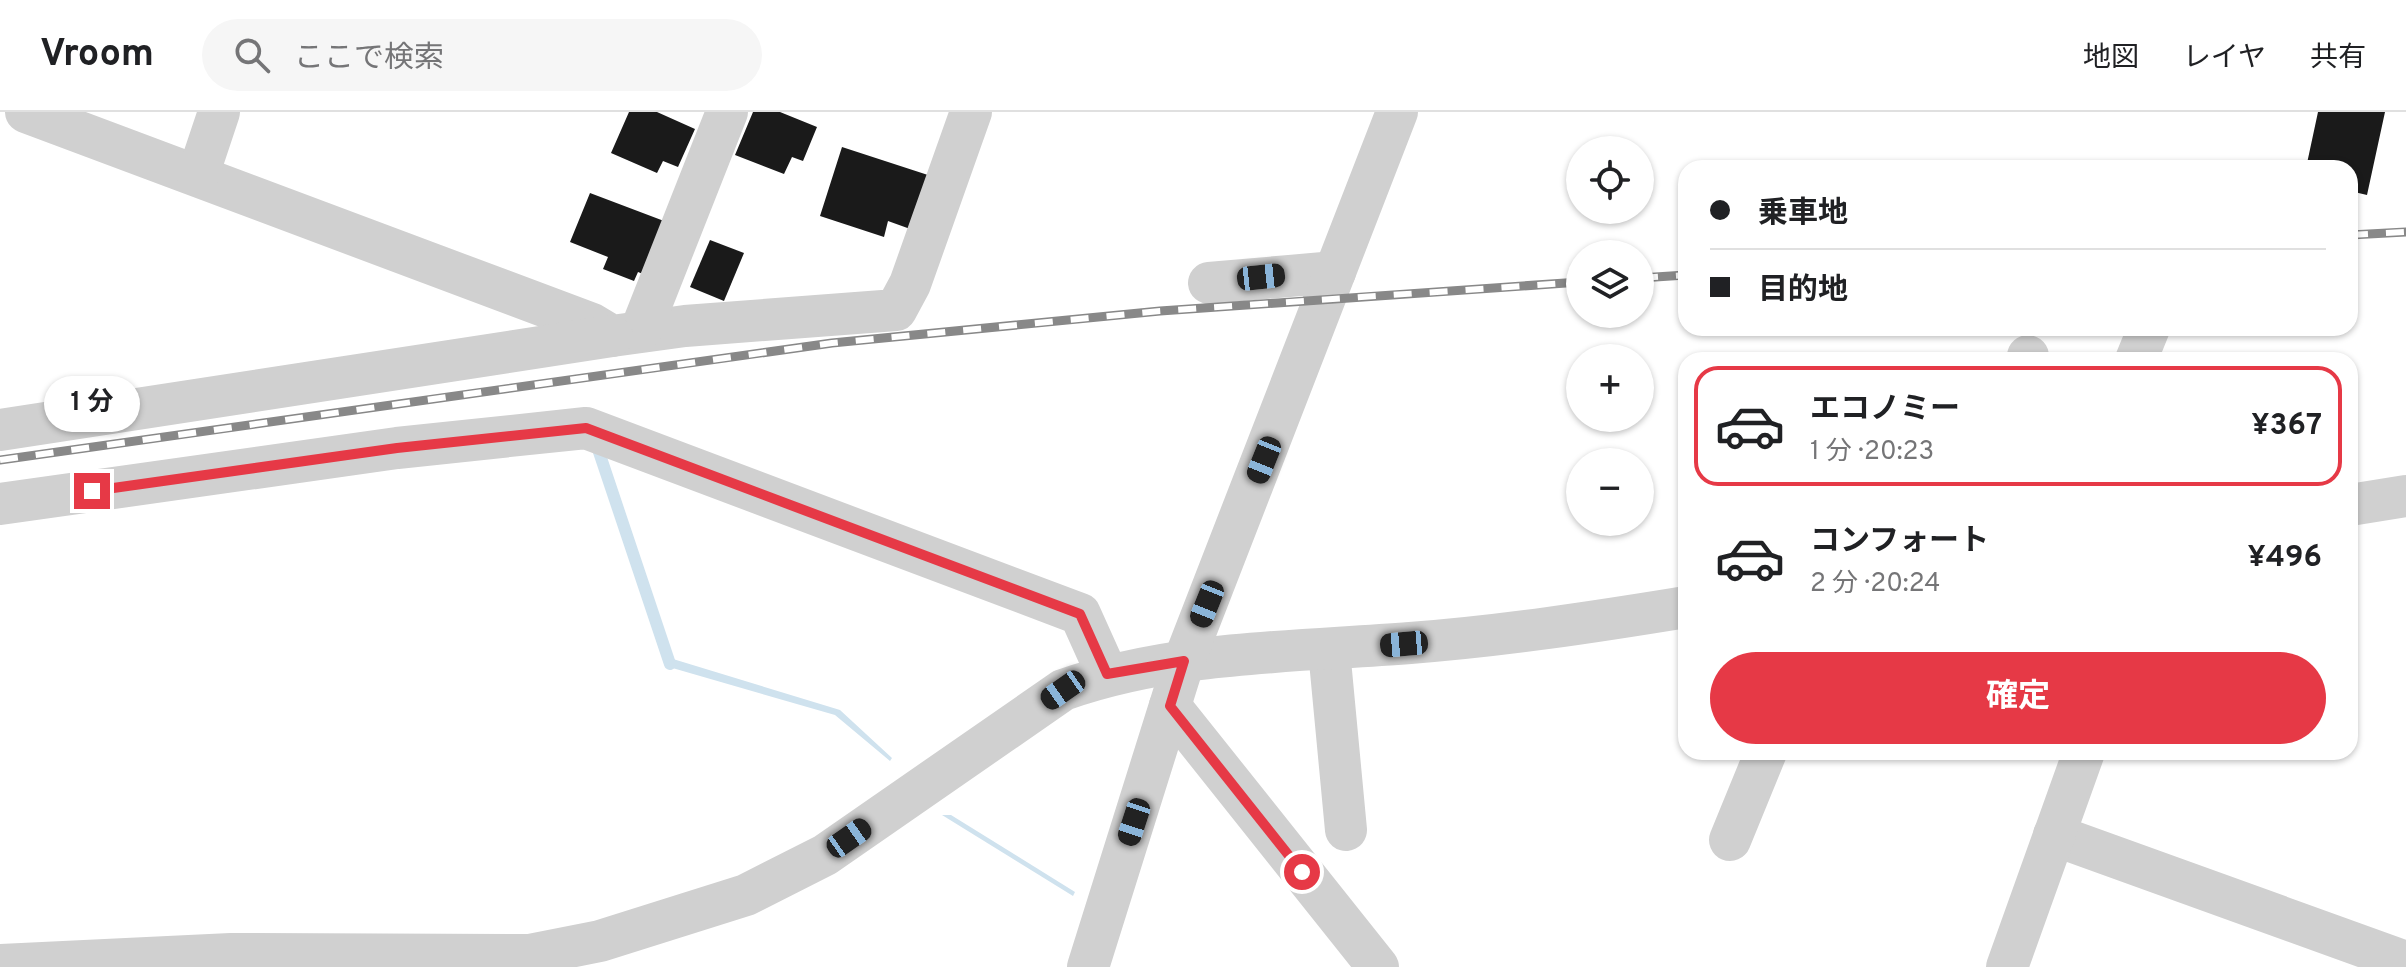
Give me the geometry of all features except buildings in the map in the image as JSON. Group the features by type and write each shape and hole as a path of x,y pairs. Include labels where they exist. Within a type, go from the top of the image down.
{"street":[{"path":"26,112 592,324 626,333"},
{"path":"198,175 219,112"},
{"path":"626,333 727,112"},
{"path":"0,430 626,333 896,310 910,284 971,112"},
{"path":"1088,967 1184,661 1397,112"},
{"path":"1209,283 1335,272"},
{"path":"0,504 397,448 586,428 1080,614 1107,674"},
{"path":"2358,504 2406,496"},
{"path":"23,965 231,954 460,958 529,955 600,941 746,895 825,855 1063,690 1107,674 1184,661 1429,642 1678,608"},
{"path":"1329,650 1346,830"},
{"path":"1170,706 1378,967"},
{"path":"1730,840 1763,760"},
{"path":"2007,967 2081,760"},
{"path":"2054,835 2406,962"}],"water":[{"path":"673,659 840,710 892,758 890,761 835,715 669,667"},
{"path":"942,815 951,815 1075,892 1073,896"}],"waterway":[{"path":"598,449 670,664"}],"railway":[{"path":"2358,235 2406,232"},
{"path":"1654,277 1678,276"},
{"path":"0,460 832,343 1160,311 1566,283"}],"route":[{"path":"92,491 397,448 586,428 1080,614 1107,674 1184,661 1170,706 1302,872"}]}
